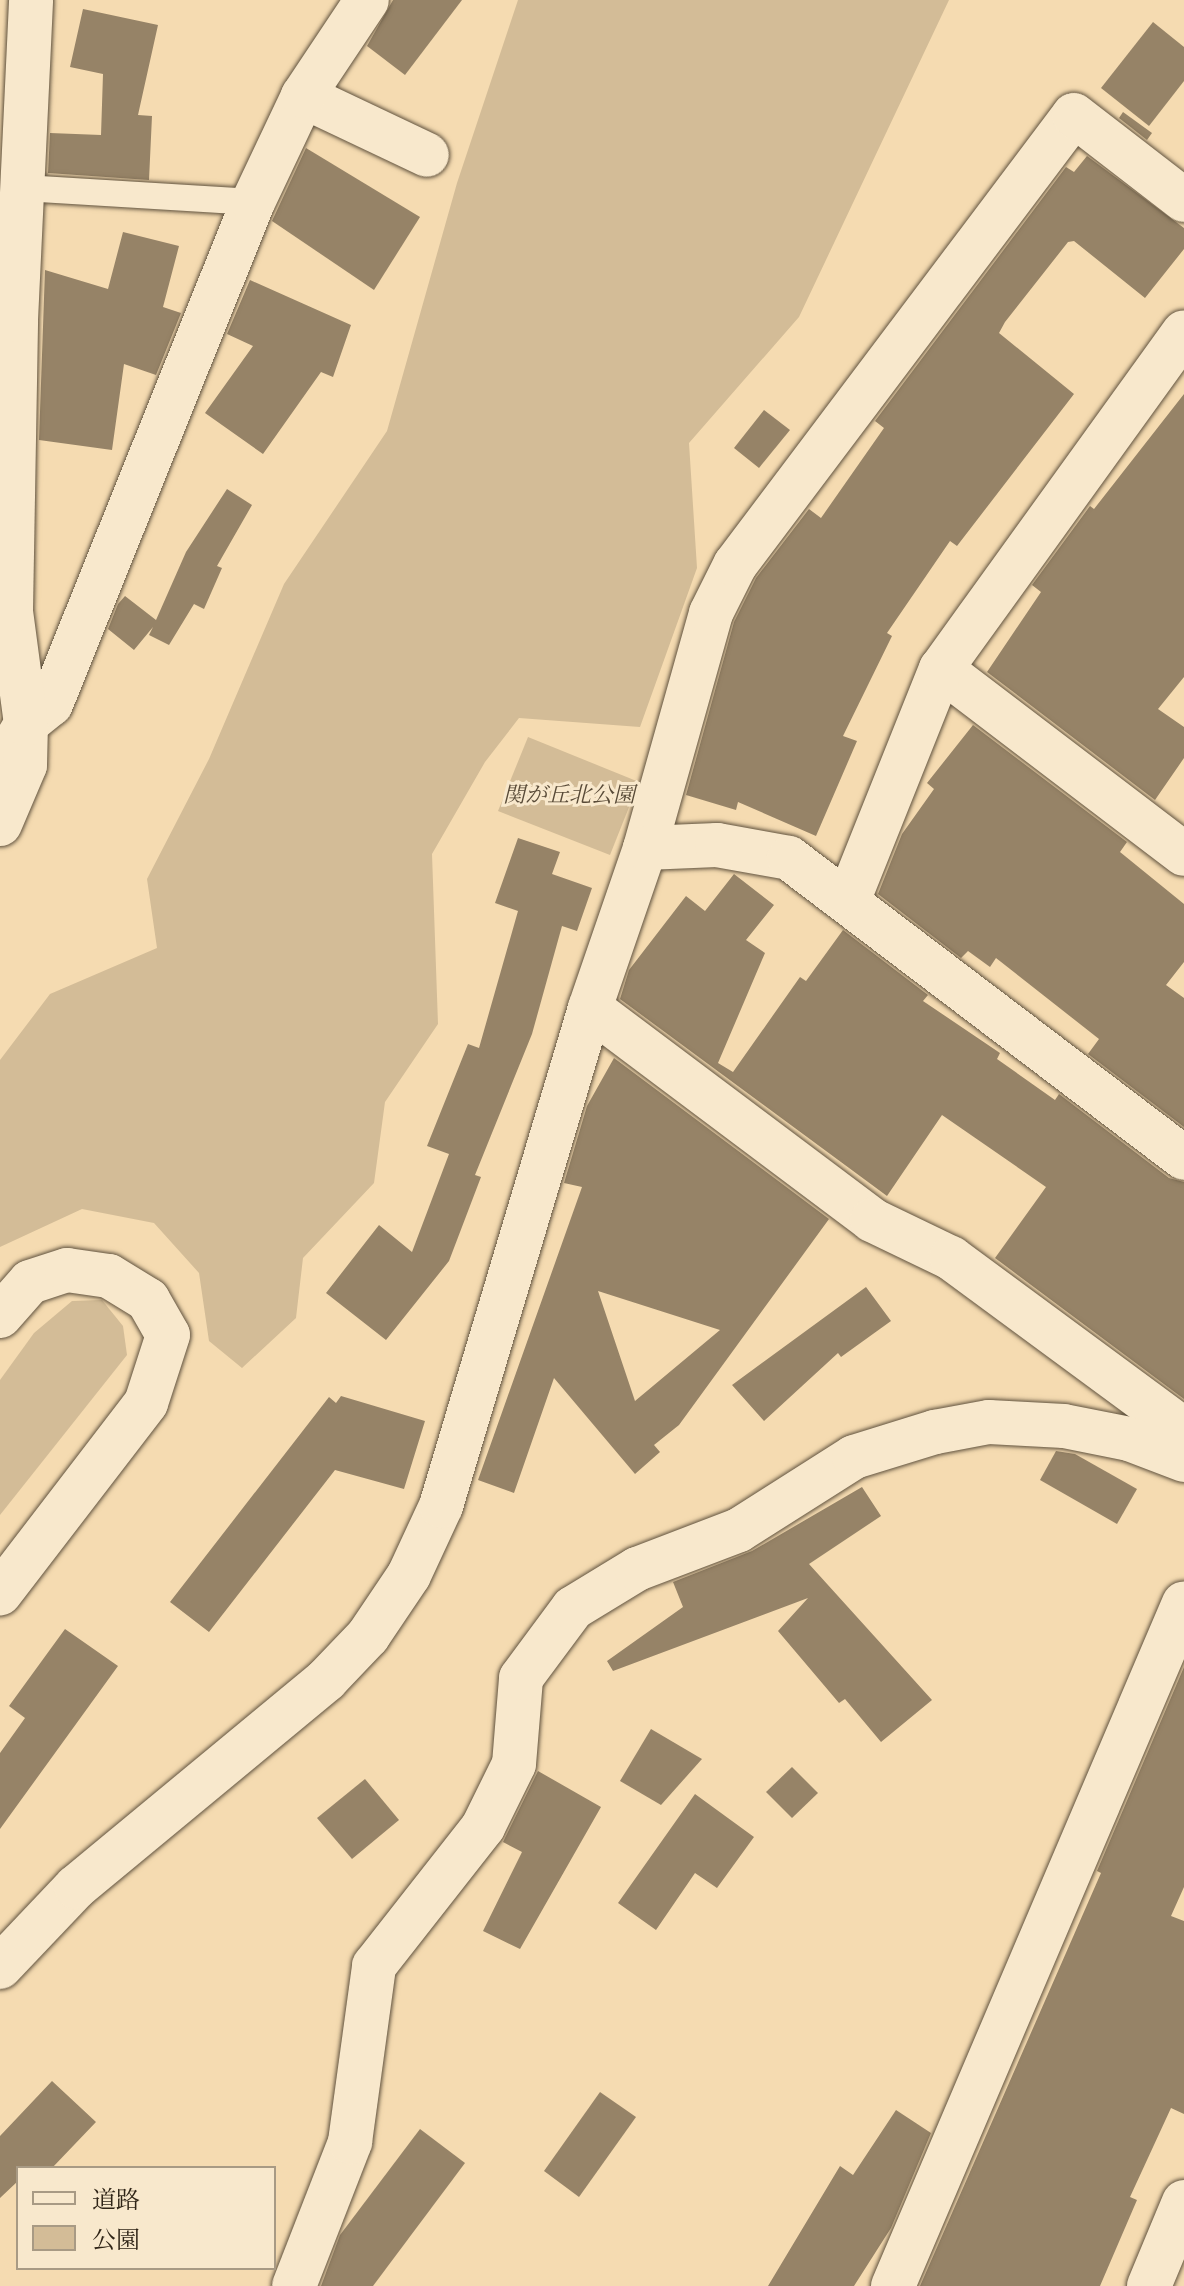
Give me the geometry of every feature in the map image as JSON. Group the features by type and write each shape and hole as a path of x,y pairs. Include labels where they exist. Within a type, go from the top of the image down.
{"street":[{"path":"0,824 25,765 26,724 11,611 8,320 24,188 31,0"},
{"path":"0,768 26,724 51,704 253,202 303,96 367,0"},
{"path":"303,96 427,155"},
{"path":"0,1967 76,1887 326,1680 368,1636 409,1575 441,1506 590,1008 645,848 711,613 735,565 1074,115 1184,200"},
{"path":"848,901 941,669 1184,332"},
{"path":"941,669 1184,854"},
{"path":"645,848 717,845 789,858 1184,1158"},
{"path":"590,1008 872,1220 951,1258 1184,1430"},
{"path":"0,1316 30,1282 67,1270 109,1276 148,1300 168,1335 146,1403 0,1593"},
{"path":"294,2286 350,2142 374,1966 483,1827 514,1764 521,1678 573,1608 637,1569 739,1530 854,1457 935,1432 989,1422 1064,1426 1129,1439 1184,1460"},
{"path":"893,2286 1184,1603"},
{"path":"1149,2286 1184,2202"}],"lane":[{"path":"24,188 253,202"}],"green space":[{"path":"518,0 949,0 799,317 689,443 697,568 640,727 519,718 485,762 432,854 438,1024 385,1102 374,1183 303,1258 296,1318 242,1368 209,1341 199,1273 154,1223 82,1209 0,1247 0,1060 50,994 157,948 147,879 209,759 284,584 387,431 457,183"},
{"name":"関が丘北公園","path":"528,737 639,782 610,855 498,811"},
{"path":"102,1300 123,1326 127,1355 0,1515 0,1380 34,1333 72,1301"}],"building":[{"path":"393,0 462,0 405,75 367,46"},
{"path":"83,9 158,25 138,115 152,116 149,180 48,173 50,133 101,135 103,74 70,67"},
{"path":"1153,22 1184,47 1184,81 1149,126 1101,88"},
{"path":"1123,112 1152,133 1147,140 1119,118"},
{"path":"306,148 420,217 374,290 272,221"},
{"path":"1087,156 1184,228 1184,249 1145,298 1074,241 1068,242 1005,322 999,333 1074,394 957,546 950,541 887,633 892,636 843,736 857,741 816,836 738,802 736,810 686,795 734,622 756,578 809,509 821,518 884,428 875,421 1066,167 1074,172"},
{"path":"123,232 179,246 163,307 181,313 156,375 124,364 112,450 39,440 45,270 108,289"},
{"path":"250,280 351,325 333,377 321,372 263,454 205,413 253,346 227,334"},
{"path":"1184,394 1184,677 1158,709 1184,727 1184,758 1155,800 987,672 1041,592 1032,585 1090,506 1094,509"},
{"path":"764,410 790,430 759,468 734,448"},
{"path":"227,489 252,505 217,566 222,568 204,609 194,604 169,645 149,635 153,627 134,650 108,629 118,604 125,596 156,620 186,552"},
{"path":"973,725 1127,842 1120,852 1184,904 1184,962 1166,985 1184,998 1184,1127 1088,1054 1099,1039 996,958 990,967 968,951 961,958 878,894 902,834 934,789 927,783"},
{"path":"518,838 560,852 552,874 592,888 577,931 562,926 532,1034 475,1175 481,1177 449,1261 386,1340 326,1293 379,1225 412,1252 449,1154 427,1146 468,1044 479,1048 518,911 495,903"},
{"path":"734,874 774,905 746,940 765,953 718,1063 733,1072 800,977 806,981 843,930 928,995 923,1001 1000,1053 997,1059 1055,1100 1059,1094 1169,1178 1184,1182 1184,1399 995,1258 1046,1187 942,1115 887,1196 620,999 629,970 686,896 705,911"},
{"path":"614,1058 829,1219 679,1425 654,1445 660,1452 635,1474 554,1378 514,1493 478,1480 582,1187 564,1183 587,1106","holes":["598,1291 720,1330 635,1401"]},
{"path":"866,1287 891,1321 841,1357 838,1353 764,1421 732,1385"},
{"path":"341,1396 425,1421 404,1489 335,1470 209,1632 170,1602 329,1397 336,1403"},
{"path":"1056,1451 1075,1454 1137,1489 1117,1524 1040,1480"},
{"path":"862,1487 881,1516 809,1564 932,1700 881,1742 845,1699 839,1703 778,1631 808,1598 613,1671 607,1661 683,1607 673,1582 752,1551"},
{"path":"65,1629 118,1666 0,1829 0,1753 25,1718 9,1706"},
{"path":"1184,1667 1184,1887 1171,1916 1184,1921 1184,2114 1171,2108 1130,2197 1137,2200 1100,2286 920,2286 1101,1873 1097,1871"},
{"path":"651,1729 702,1759 661,1805 620,1781"},
{"path":"792,1767 818,1793 792,1818 766,1792"},
{"path":"538,1771 601,1807 520,1949 483,1931 522,1852 503,1842"},
{"path":"365,1779 399,1820 352,1859 317,1818"},
{"path":"695,1794 754,1837 717,1888 695,1873 656,1930 618,1903"},
{"path":"52,2081 96,2122 54,2166 16,2166 16,2183 0,2198 0,2136"},
{"path":"600,2092 636,2117 579,2197 544,2171"},
{"path":"896,2110 931,2133 891,2228 854,2286 768,2286 840,2166 853,2175"},
{"path":"420,2129 465,2163 373,2286 321,2286 340,2235"}]}
